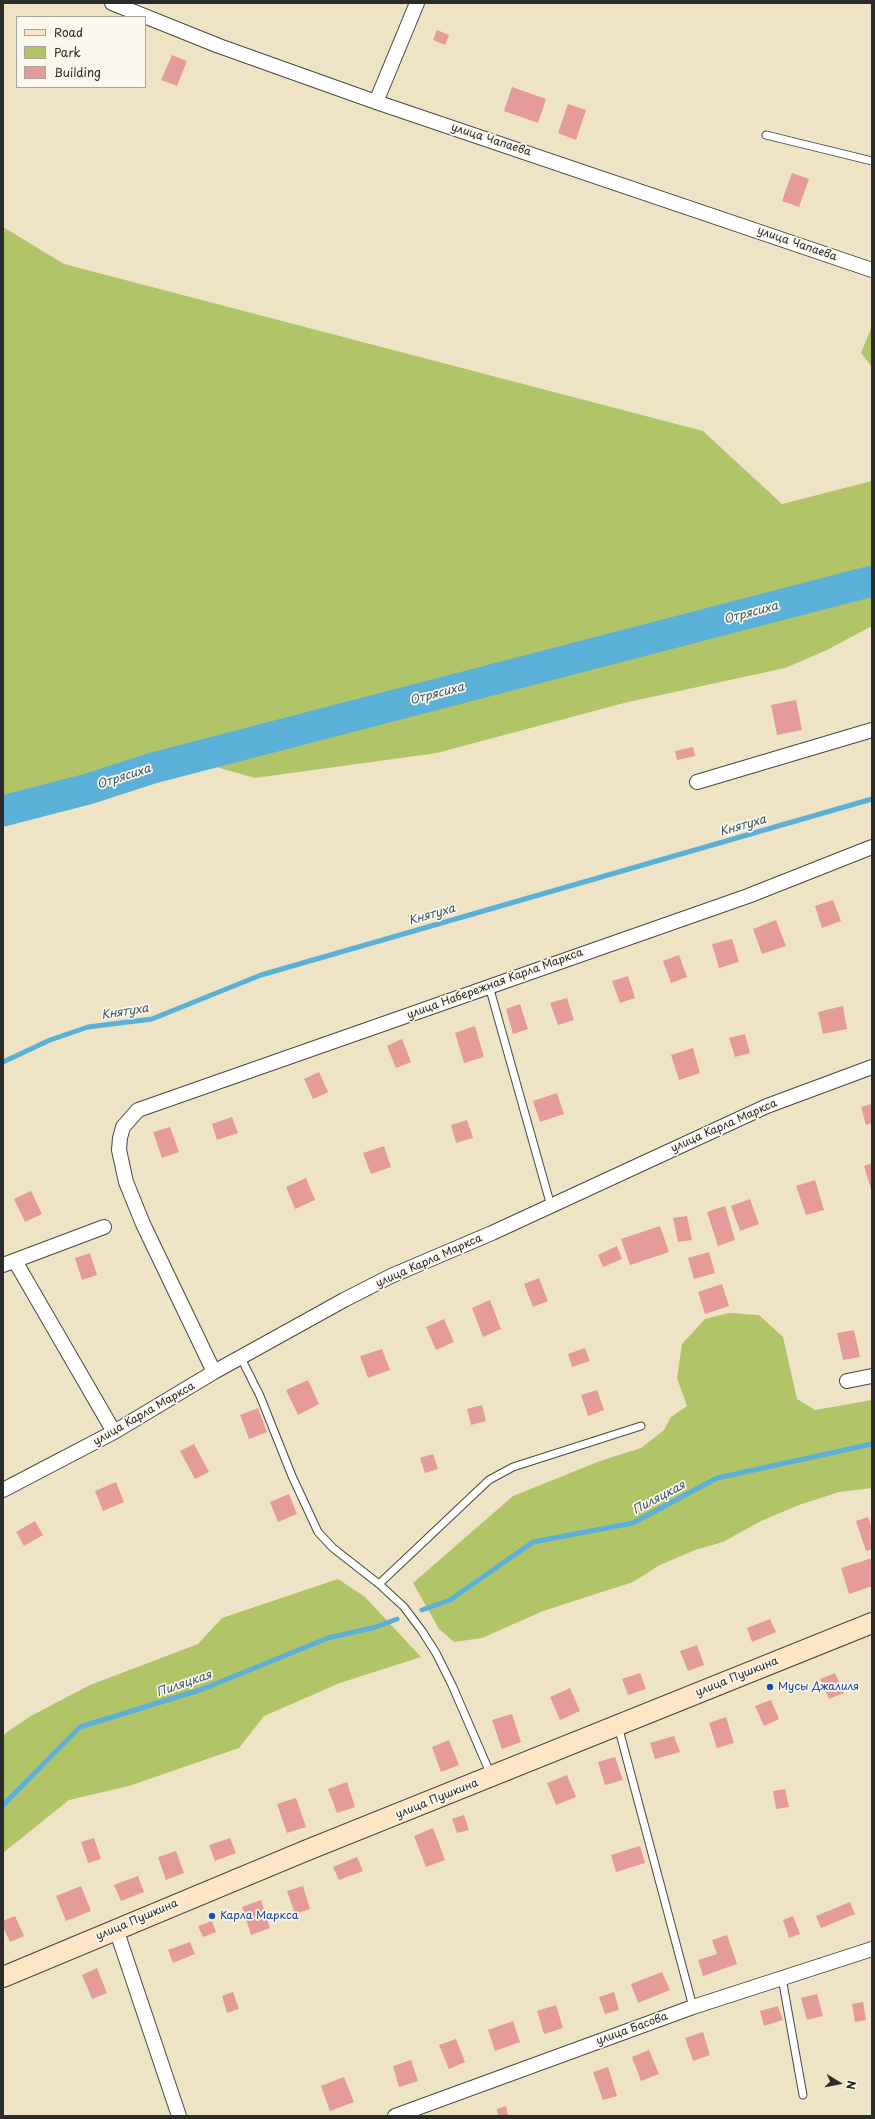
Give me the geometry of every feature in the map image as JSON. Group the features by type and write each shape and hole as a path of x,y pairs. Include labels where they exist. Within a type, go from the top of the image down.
{"street":[{"name":"улица Чапаева","path":"112,3 144,16"},
{"path":"376,102 417,3"},
{"name":"улица Чапаева","path":"146,17 219,46 376,102 872,270"},
{"path":"697,782 872,730"},
{"name":"улица Набережная Карла Маркса","path":"214,1372 143,1224 126,1182 120,1150 123,1127 138,1110 748,896 872,847"},
{"name":"улица Карла Маркса","path":"3,1490 114,1432 214,1372 344,1300 391,1276 551,1206 767,1106 872,1067"},
{"path":"104,1227 9,1263 114,1432"},
{"path":"847,1380 872,1376"},
{"name":"улица Пушкина","path":"3,1977 116,1929 872,1623"},
{"path":"116,1929 179,2116"},
{"name":"улица Басова","path":"395,2116 693,2007 872,1949"}],"lane":[{"path":"766,135 872,161"},
{"path":"489,986 551,1206"},
{"path":"241,1358 260,1396 292,1476 318,1532 333,1548 379,1584 404,1607 436,1653 452,1685 492,1777"},
{"path":"379,1584 489,1480 513,1467 641,1426"},
{"path":"618,1726 693,2007"},
{"path":"782,1978 803,2095"}],"green space":[{"path":"3,227 64,264 703,431 782,504 872,481 872,626 827,650 785,668 624,703 437,753 255,778 188,759 153,768 10,795 3,799"},
{"path":"872,326 872,367 861,353"},
{"path":"729,1313 759,1315 783,1337 797,1399 815,1410 872,1400 872,1488 839,1492 799,1505 761,1521 723,1542 695,1550 660,1565 633,1582 543,1611 482,1638 454,1642 439,1629 413,1583 513,1496 600,1461 641,1448 664,1430 671,1417 687,1406 677,1378 682,1344 705,1319"},
{"path":"338,1579 365,1597 421,1657 340,1683 264,1716 239,1748 129,1786 69,1800 3,1853 3,1735 29,1717 90,1685 198,1644 222,1618"}],"building":[{"path":"437,30 449,35 445,45 433,40"},
{"path":"172,55 187,61 177,86 161,80"},
{"path":"512,87 546,99 538,123 504,111"},
{"path":"568,104 586,110 576,140 558,133"},
{"path":"792,173 809,179 799,207 782,201"},
{"path":"796,700 802,730 777,735 771,705"},
{"path":"693,747 695,756 677,760 675,751"},
{"path":"833,900 841,921 822,928 815,906"},
{"path":"776,920 786,946 762,954 753,929"},
{"path":"732,939 739,962 719,968 712,944"},
{"path":"679,955 687,977 671,983 663,961"},
{"path":"628,976 635,998 620,1003 612,981"},
{"path":"567,998 574,1020 558,1025 550,1003"},
{"path":"520,1004 528,1029 513,1034 506,1009"},
{"path":"843,1006 847,1029 823,1034 818,1012"},
{"path":"475,1026 484,1057 464,1063 455,1033"},
{"path":"745,1034 750,1053 735,1057 729,1038"},
{"path":"402,1039 411,1062 396,1068 387,1046"},
{"path":"693,1048 700,1073 679,1080 671,1055"},
{"path":"319,1072 328,1092 313,1099 304,1079"},
{"path":"557,1093 564,1114 540,1122 533,1101"},
{"path":"872,1104 872,1123 866,1125 861,1107"},
{"path":"232,1117 238,1133 217,1140 212,1124"},
{"path":"467,1120 473,1138 456,1143 451,1125"},
{"path":"170,1127 179,1152 162,1158 153,1132"},
{"path":"384,1146 391,1167 371,1174 363,1153"},
{"path":"872,1163 872,1189 871,1189 864,1166"},
{"path":"306,1178 315,1200 295,1209 286,1187"},
{"path":"815,1180 824,1210 806,1215 796,1186"},
{"path":"31,1191 42,1214 25,1222 14,1199"},
{"path":"750,1199 759,1224 740,1231 731,1206"},
{"path":"725,1206 735,1240 718,1246 707,1212"},
{"path":"687,1216 692,1240 678,1242 673,1218"},
{"path":"660,1226 669,1252 630,1265 621,1239"},
{"path":"617,1246 622,1259 603,1267 598,1255"},
{"path":"709,1252 715,1273 694,1279 688,1258"},
{"path":"90,1253 97,1275 82,1280 75,1258"},
{"path":"539,1278 548,1301 533,1307 524,1284"},
{"path":"722,1284 729,1306 705,1314 698,1292"},
{"path":"490,1300 501,1329 483,1337 472,1308"},
{"path":"444,1319 454,1342 436,1350 426,1327"},
{"path":"854,1330 860,1357 843,1360 837,1333"},
{"path":"585,1348 590,1361 572,1367 568,1354"},
{"path":"382,1349 390,1370 368,1378 360,1356"},
{"path":"308,1380 319,1404 298,1415 286,1390"},
{"path":"597,1390 604,1410 588,1416 581,1395"},
{"path":"482,1405 486,1421 471,1425 467,1409"},
{"path":"258,1408 267,1432 249,1439 240,1415"},
{"path":"194,1444 209,1472 195,1479 180,1451"},
{"path":"433,1454 438,1469 425,1473 420,1458"},
{"path":"116,1482 124,1502 103,1511 95,1491"},
{"path":"289,1494 297,1514 278,1522 270,1502"},
{"path":"868,1517 872,1528 872,1549 866,1551 856,1521"},
{"path":"35,1521 43,1535 24,1546 16,1532"},
{"path":"872,1558 872,1586 849,1594 841,1568"},
{"path":"770,1619 776,1632 752,1642 747,1628"},
{"path":"697,1645 704,1665 688,1671 680,1651"},
{"path":"640,1673 646,1689 628,1695 622,1679"},
{"path":"835,1673 844,1693 829,1699 820,1679"},
{"path":"570,1688 580,1711 560,1720 550,1697"},
{"path":"771,1700 779,1719 764,1726 755,1706"},
{"path":"512,1714 521,1742 502,1749 492,1720"},
{"path":"726,1717 734,1743 717,1748 709,1723"},
{"path":"674,1736 680,1752 655,1759 650,1743"},
{"path":"449,1740 459,1765 441,1772 432,1747"},
{"path":"615,1757 623,1780 605,1785 598,1762"},
{"path":"567,1775 576,1797 556,1805 547,1783"},
{"path":"347,1782 355,1807 337,1813 328,1789"},
{"path":"785,1789 789,1807 776,1809 773,1791"},
{"path":"296,1798 306,1827 287,1833 277,1804"},
{"path":"464,1815 469,1830 457,1833 452,1819"},
{"path":"433,1828 445,1860 426,1867 414,1836"},
{"path":"94,1838 101,1859 88,1863 81,1842"},
{"path":"230,1838 236,1853 215,1861 209,1845"},
{"path":"640,1846 645,1863 616,1872 611,1855"},
{"path":"176,1851 184,1873 166,1880 158,1857"},
{"path":"357,1857 363,1871 339,1880 333,1867"},
{"path":"138,1876 144,1892 121,1901 114,1885"},
{"path":"81,1886 91,1911 66,1921 56,1896"},
{"path":"303,1886 310,1909 295,1914 287,1891"},
{"path":"261,1900 270,1928 251,1935 242,1907"},
{"path":"850,1902 855,1914 821,1928 816,1916"},
{"path":"15,1916 24,1936 10,1942 3,1927 3,1921"},
{"path":"793,1916 800,1934 789,1938 783,1920"},
{"path":"212,1921 216,1932 203,1937 198,1926"},
{"path":"727,1935 737,1964 703,1976 698,1960 717,1954 712,1940"},
{"path":"190,1942 195,1954 173,1963 168,1950"},
{"path":"97,1968 107,1993 92,1999 82,1975"},
{"path":"662,1972 670,1990 638,2003 631,1984"},
{"path":"233,1992 239,2009 227,2013 222,1996"},
{"path":"614,1992 619,2010 605,2014 599,1997"},
{"path":"817,1994 823,2016 807,2020 801,1998"},
{"path":"863,2002 866,2020 855,2022 852,2004"},
{"path":"556,2005 563,2028 544,2034 537,2011"},
{"path":"778,2006 783,2020 764,2026 760,2011"},
{"path":"513,2021 520,2042 495,2051 488,2030"},
{"path":"703,2032 710,2055 693,2061 685,2038"},
{"path":"456,2039 465,2062 449,2069 439,2045"},
{"path":"649,2050 659,2074 641,2081 632,2057"},
{"path":"411,2060 418,2081 399,2087 393,2066"},
{"path":"608,2067 617,2096 603,2100 593,2072"},
{"path":"344,2077 354,2102 330,2111 321,2086"},
{"path":"506,2106 508,2116 498,2116 497,2109"}],"waterway":[{"name":"Отрясиха","path":"3,811 88,789 153,768 872,581"},
{"name":"Княтуха","path":"3,1062 50,1040 88,1027 152,1019 261,975 872,799"},
{"name":"Пиляцкая","path":"422,1610 450,1600 533,1542 633,1523 717,1478 872,1444"},
{"name":"Пиляцкая","path":"3,1805 80,1727 203,1689 328,1638 376,1627 397,1619"}],"place":[{"name":"Мусы Джалиля","path":"770,1687"},
{"name":"Карла Маркса","path":"212,1916"}]}
